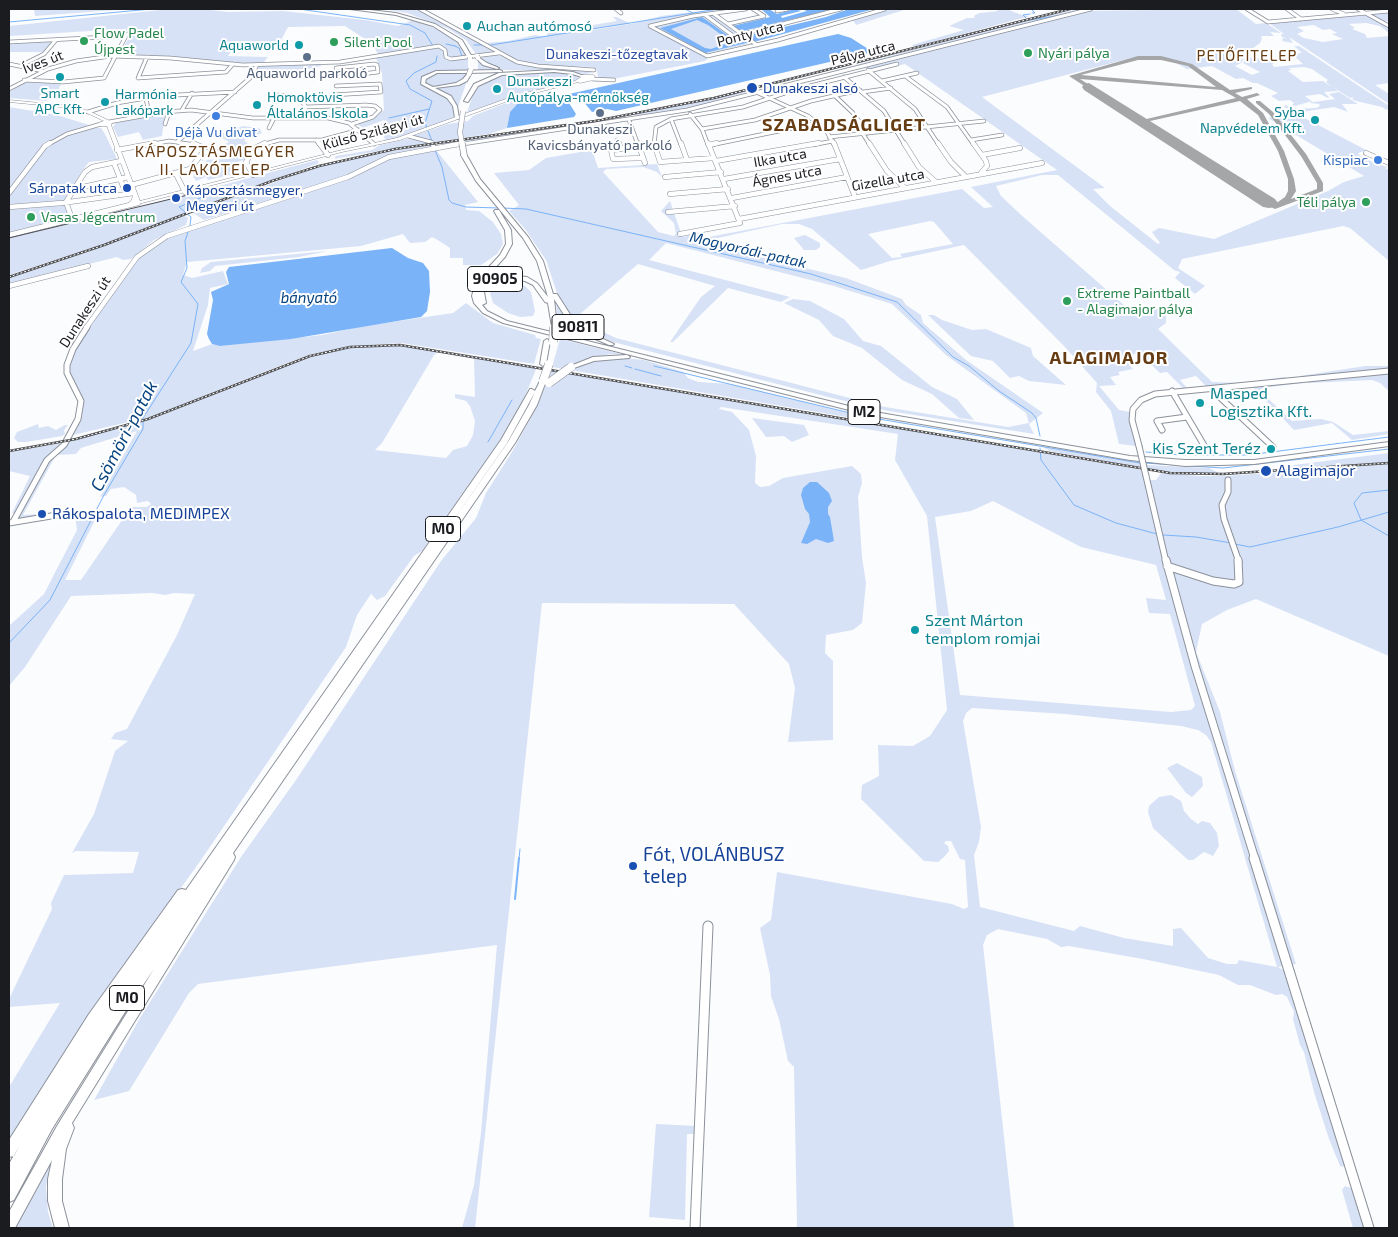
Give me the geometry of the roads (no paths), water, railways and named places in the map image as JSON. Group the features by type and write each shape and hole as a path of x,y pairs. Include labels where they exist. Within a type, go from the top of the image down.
{"highway":[{"name":"M0","path":"352,9 401,15 434,25 456,37 473,58"},
{"name":"M0","path":"368,9 409,15 438,24 459,36 472,51 472,72 466,101 459,113 462,155"},
{"path":"473,58 496,68 587,76"},
{"path":"423,84 424,78 440,72 535,70"},
{"path":"466,101 476,85 486,79 508,73 535,70"},
{"name":"M0","path":"472,72 459,113 455,137 462,155 520,238 535,263 544,285 551,329"},
{"path":"423,84 433,87 448,87 462,82 472,72"},
{"path":"423,84 447,95 459,113"},
{"name":"M0","path":"9,1195 106,1031 257,808 487,478 533,405 543,382 550,341 553,305 547,278 532,249 500,211"},
{"path":"500,211 508,230 509,244 503,256 479,281 475,291 477,303 489,315 500,320 551,329"},
{"name":"90905","path":"547,302 537,285 527,279 515,277 497,278 489,282 484,287 480,296 485,306 501,317 551,329"},
{"name":"90811","path":"547,278 560,306 570,320 597,338 632,351"},
{"name":"M2","path":"551,329 870,410 1040,442 1128,453 1214,458 1286,454 1389,440"},
{"name":"M2","path":"551,329 662,362 868,413 1130,458 1211,464 1290,458 1389,444"},
{"path":"543,382 589,360 613,356 662,362"},
{"name":"M0","path":"9,1176 97,1030 543,382"},
{"path":"9,1225 81,1098 245,833 257,808"},
{"path":"9,1151 103,1003 206,862 232,832"},
{"path":"62,1228 55,1201 56,1167 66,1131 81,1098"}],"main road":[{"name":"Külső Szilágyi út","path":"138,203 328,155 411,137 511,98 587,76"},
{"path":"9,100 88,112 105,123 138,203"},
{"path":"135,195 143,200 153,200"},
{"path":"126,206 132,203 135,195"}],"street":[{"path":"420,9 496,53 525,64 588,68 596,72 587,76"},
{"path":"616,9 621,13"},
{"path":"705,15 746,9"},
{"path":"728,24 764,16 753,9"},
{"path":"777,12 788,9"},
{"path":"735,36 841,9"},
{"name":"Ponty utca","path":"705,15 663,25 655,23 650,26 707,56 757,45 885,9"},
{"name":"Pálya utca","path":"452,145 630,122 686,110 1091,9"},
{"path":"1247,9 1268,22 1389,11"},
{"path":"1287,9 1302,19"},
{"path":"1332,9 1347,15"},
{"path":"1358,9 1369,13 1389,26"},
{"path":"714,14 757,45"},
{"path":"705,15 740,41"},
{"path":"9,42 127,35 106,77 58,82 24,80"},
{"path":"22,65 44,54 56,40"},
{"name":"Íves út","path":"9,89 43,71 76,61 116,56 232,64 340,62 436,47 445,50 446,57 449,59 473,58"},
{"path":"473,58 496,53"},
{"path":"147,57 138,78 226,72 232,64"},
{"path":"9,64 22,65 43,71"},
{"path":"328,105 336,86 336,68 374,64 378,72 337,77"},
{"path":"897,64 844,77 743,107 671,120 659,125 652,141 660,162 715,160 896,129 960,125 984,121"},
{"path":"178,141 250,78 257,65"},
{"path":"861,66 915,109 954,165 966,177"},
{"path":"882,81 917,73"},
{"path":"587,76 612,80"},
{"path":"904,76 941,101 960,125 987,166 980,174"},
{"path":"844,77 884,111 919,167 936,182"},
{"path":"333,95 380,92 380,84 336,86"},
{"path":"702,129 755,120 834,95 891,88"},
{"path":"88,112 146,98 192,93 234,92"},
{"path":"756,92 818,123 831,139 855,197"},
{"path":"182,110 192,93"},
{"path":"276,95 300,99 306,96"},
{"path":"834,95 853,113 888,172 905,188"},
{"path":"146,98 149,115"},
{"path":"300,99 306,107"},
{"path":"306,107 370,105 380,110 379,114 352,124"},
{"path":"301,118 306,107"},
{"path":"9,193 40,151 62,136 105,123 182,110 213,112 243,117 333,118 352,124 374,144"},
{"path":"686,110 702,129 740,221"},
{"path":"165,124 169,112"},
{"path":"270,128 274,118"},
{"path":"671,120 687,160"},
{"path":"630,122 644,160 614,160 611,150 638,147"},
{"path":"709,145 818,123"},
{"path":"253,175 246,164 252,152 260,145 276,140 316,140 359,130"},
{"path":"971,140 1002,134"},
{"path":"411,137 430,141 433,145"},
{"path":"316,140 328,155"},
{"path":"617,140 621,149"},
{"path":"117,150 178,141 195,144 204,149 204,152"},
{"path":"163,142 167,150"},
{"path":"413,151 433,145 452,145"},
{"name":"Dunakeszi út","path":"11,522 47,460 64,445 69,437 81,410 79,394 67,373 67,365 73,349 102,303 142,252 160,239 189,227 348,177 389,157 452,145"},
{"path":"982,156 1020,148"},
{"path":"204,152 252,152"},
{"path":"131,185 190,169 204,152"},
{"path":"1366,154 1389,163"},
{"name":"Ilka utca","path":"724,179 839,159"},
{"path":"66,202 87,170 121,161"},
{"path":"114,163 126,194"},
{"name":"Gizella utca","path":"680,234 756,216 1042,163"},
{"path":"665,178 721,172"},
{"path":"176,174 185,192"},
{"name":"Ágnes utca","path":"732,198 846,177"},
{"path":"74,189 128,178"},
{"path":"670,194 728,189"},
{"path":"9,207 126,194 135,195"},
{"path":"66,202 72,219"},
{"name":"Külső Szilágyi út","path":"9,235 138,203"},
{"path":"668,212 736,208 745,215 756,216"},
{"path":"9,286 88,266"},
{"path":"1368,1228 1198,675 1168,566 1132,420 1135,406 1150,396 1172,391 1212,389 1389,371"},
{"path":"1212,389 1274,447"},
{"path":"1172,391 1205,447"},
{"path":"1162,430 1157,421 1187,417"},
{"path":"1168,566 1214,581 1237,583 1240,580 1240,566 1222,506 1228,492 1228,480"},
{"path":"11,522 62,514"},
{"path":"695,1228 708,926"}],"water":[{"path":"761,9 769,9 777,14 795,9 801,11 781,16 782,18 807,11 801,9 834,9 739,32 732,26 770,17"},
{"path":"849,9 874,9 754,42 746,36 826,17"},
{"path":"702,17 737,42 745,42 738,38 743,37 750,42 705,53 660,28","holes":["697,20 708,25 731,42 711,49 705,48 671,29"]},
{"path":"838,34 851,38 873,52 616,111 607,109 592,112 583,101 569,94"},
{"path":"546,96 569,103 576,114 574,117 507,128 510,112 519,102"},
{"name":"bányató","path":"392,248 408,258 423,263 429,271 430,292 427,311 421,317 291,339 220,346 212,344 209,339 207,334 213,300 211,292 229,284 226,272 229,267"},
{"path":"810,482 817,482 829,493 832,501 828,507 828,514 834,541 828,543 816,539 807,544 801,543 810,522 809,514 805,509 801,495 803,488"}],"waterway":[{"name":"Mogyoródi-patak","path":"9,22 152,9"},
{"name":"Mogyoródi-patak","path":"299,9 410,25 425,33 433,46"},
{"path":"685,9 693,13"},
{"path":"693,13 718,9"},
{"path":"1031,9 1035,13 1032,13"},
{"path":"491,45 693,13"},
{"path":"1026,18 1023,15 1030,14"},
{"path":"1030,20 1056,16"},
{"path":"446,44 459,48 462,56"},
{"path":"474,45 482,45"},
{"name":"Mogyoródi-patak","path":"427,128 425,123 432,101 410,89 406,81 414,73 436,62 437,56"},
{"name":"Csömöri-patak","path":"389,118 429,109"},
{"name":"Mogyoródi-patak","path":"428,131 432,141"},
{"name":"Mogyoródi-patak","path":"435,150 442,167 449,200 452,203 466,207 498,208"},
{"name":"Csömöri-patak","path":"190,226 191,217 179,207 205,196 209,189"},
{"name":"Mogyoródi-patak","path":"502,208 526,209 811,274 897,302 953,357 969,366 999,391 1032,413 1036,418 1040,436"},
{"name":"Csömöri-patak","path":"9,643 50,600 104,495 143,429 143,418 191,343 198,304 181,282 187,268 185,241 188,232"},
{"path":"625,366 632,368"},
{"path":"654,366 867,417 1140,463"},
{"path":"635,369 661,376"},
{"path":"488,442 512,400"},
{"path":"1146,452 1181,455 1248,455 1389,437"},
{"name":"Mogyoródi-patak","path":"1040,448 1041,460 1074,505 1116,523 1157,534"},
{"path":"1144,463 1223,468 1389,449"},
{"path":"1361,520 1354,503 1362,493 1389,490"},
{"name":"Mogyoródi-patak","path":"1361,520 1389,512"},
{"name":"Mogyoródi-patak","path":"1235,544 1250,547 1361,520"},
{"path":"1361,520 1389,536"},
{"name":"Mogyoródi-patak","path":"1163,535 1196,537 1231,543"},
{"path":"519,859 520,849"},
{"path":"515,899 519,858"}],"tram line":[{"path":"9,238 196,193"}],"railway":[{"path":"9,277 104,245 272,181 319,166 395,149 595,121 714,98 1070,9"},
{"path":"9,451 76,439 148,419 310,356 350,347 400,345 1170,473 1223,474 1389,463"}],"place":[{"name":"Auchan autómosó","path":"467,26"},
{"name":"Flow Padel Újpest","path":"84,41"},
{"name":"Silent Pool","path":"334,42"},
{"name":"Aquaworld","path":"299,45"},
{"name":"Nyári pálya","path":"1028,53"},
{"name":"Aquaworld parkoló","path":"307,57"},
{"name":"Smart APC Kft.","path":"60,77"},
{"name":"Dunakeszi alsó","path":"752,88"},
{"name":"Dunakeszi Autópálya-mérnökség","path":"497,89"},
{"name":"Harmónia Lakópark","path":"105,102"},
{"name":"Homoktövis Általános Iskola","path":"257,105"},
{"name":"Dunakeszi Kavicsbányató parkoló","path":"600,113"},
{"name":"Déjà Vu divat","path":"216,116"},
{"name":"Syba Napvédelem Kft.","path":"1315,120"},
{"name":"Kispiac","path":"1378,160"},
{"name":"Sárpatak utca","path":"127,188"},
{"name":"Káposztásmegyer, Megyeri út","path":"176,198"},
{"name":"Téli pálya","path":"1366,202"},
{"name":"Vasas Jégcentrum","path":"31,217"},
{"name":"Extreme Paintball - Alagimajor pálya","path":"1067,301"},
{"name":"Masped Logisztika Kft.","path":"1200,403"},
{"name":"Kis Szent Teréz","path":"1271,449"},
{"name":"Alagimajor","path":"1266,471"},
{"name":"Rákospalota, MEDIMPEX","path":"42,514"},
{"name":"Szent Márton templom romjai","path":"915,630"},
{"name":"Fót, VOLÁNBUSZ telep","path":"633,866"}],"district":[{"name":"PETŐFITELEP","path":"1247,56"},
{"name":"SZABADSÁGLIGET","path":"844,125"},
{"name":"KÁPOSZTÁSMEGYER II. LAKÓTELEP","path":"215,161"},
{"name":"ALAGIMAJOR","path":"1109,358"}],"park label":[{"name":"Dunakeszi-tőzegtavak","path":"617,54"}]}
